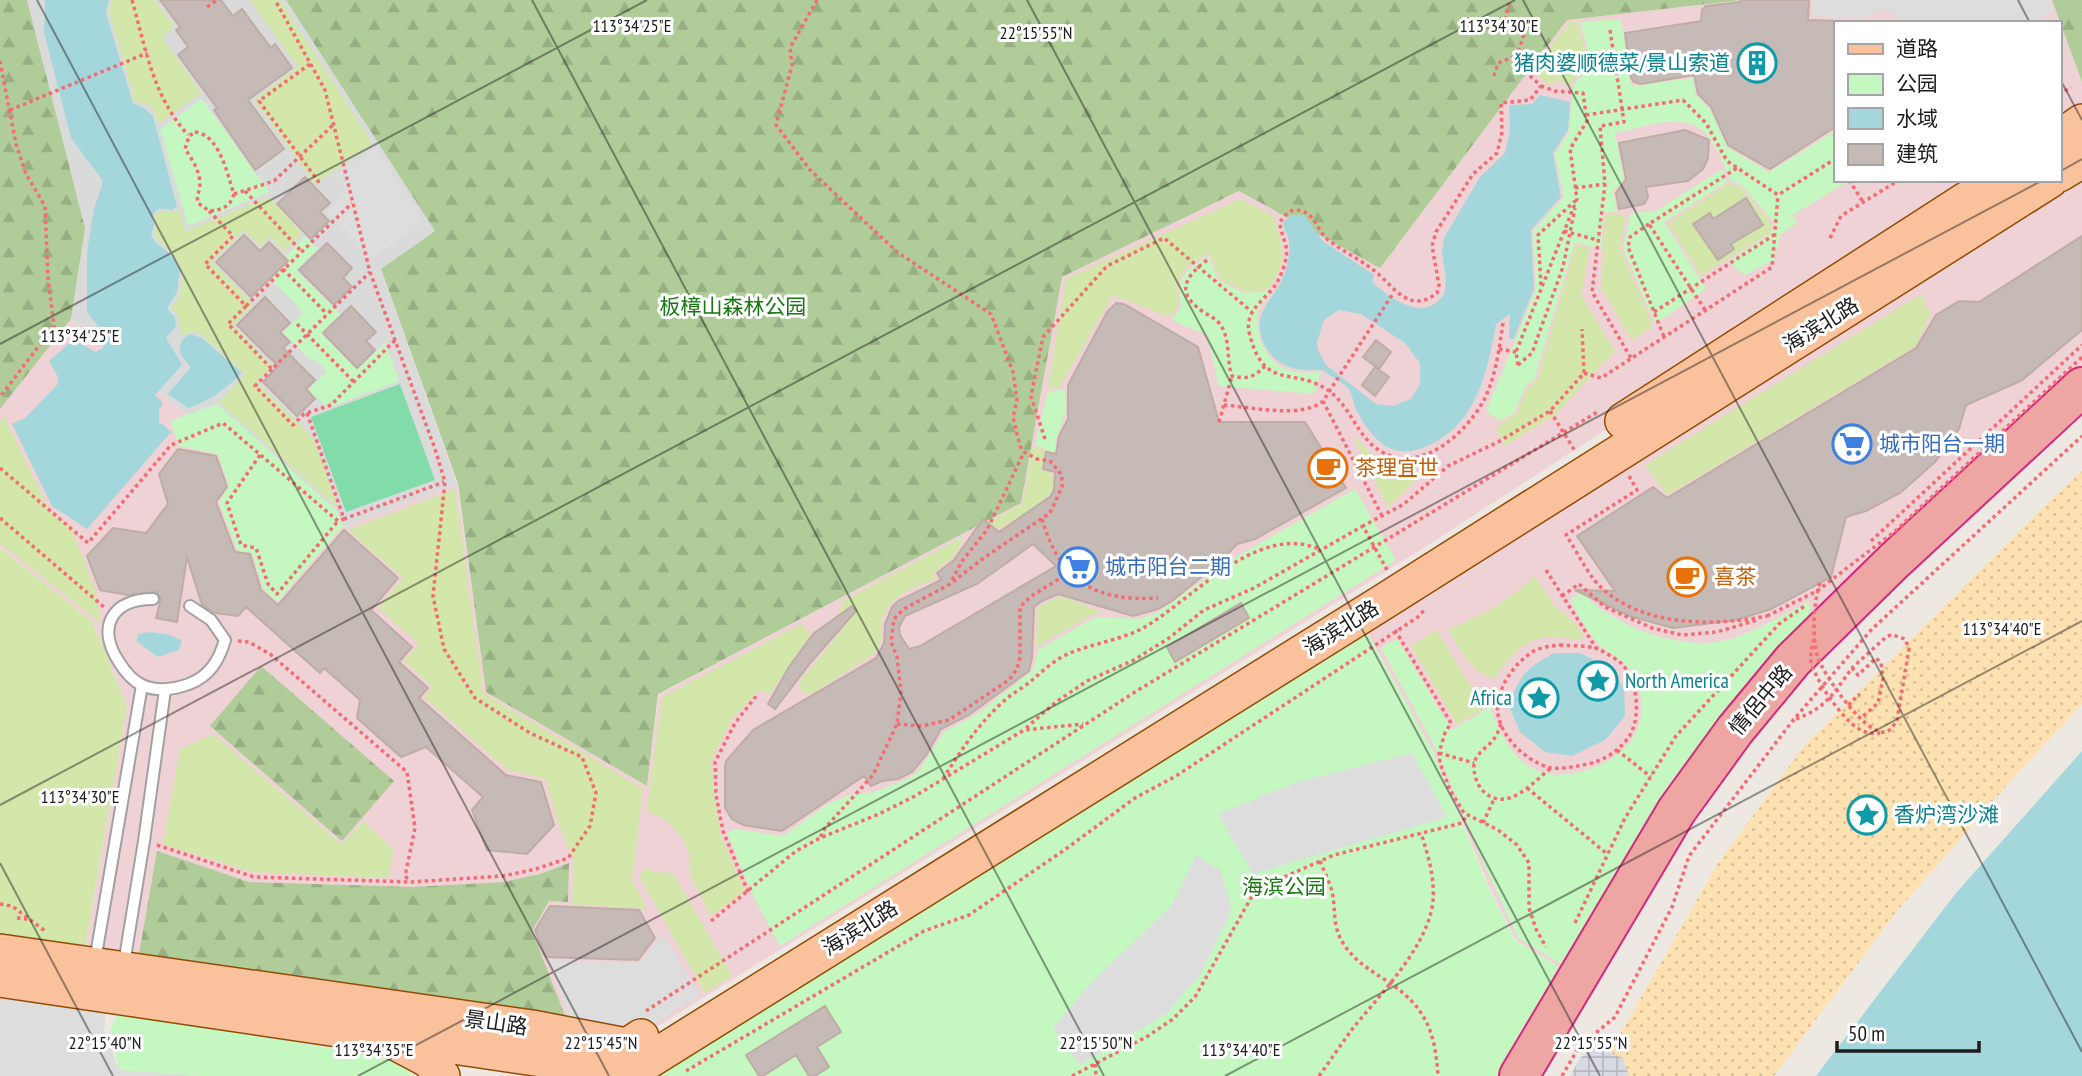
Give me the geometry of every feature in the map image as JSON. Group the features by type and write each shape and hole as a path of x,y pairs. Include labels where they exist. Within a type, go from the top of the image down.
{"highway":[{"name":"情侶中路","path":"1519,1076 1677,810 1735,730 1793,660 1894,561 2082,387"},
{"name":"情侶中路","path":"1545,1076 1696,822 1738,761 1847,638 2082,419"}],"main road":[{"path":"2061,137 2082,122"},
{"path":"2061,173 2082,159"},
{"name":"海滨北路","path":"616,1059 1381,558 1994,182"},
{"name":"海滨北路","path":"616,1059 1380,604 2047,182"},
{"name":"景山路","path":"0,952 532,1028 616,1059"},
{"name":"景山路","path":"0,979 383,1035 616,1059"},
{"path":"383,1035 429,1060 442,1076"}],"lane":[{"path":"153,599 127,603 113,615 108,624 113,652 124,670 142,685 165,690 195,681 208,673 220,657 225,640 211,620 190,606"},
{"path":"108,968 142,685"},
{"path":"108,968 144,841 165,690"}],"path":[{"path":"132,0 160,95 173,118 189,136"},
{"path":"207,7 217,0"},
{"path":"144,841 254,877 411,882 503,876 568,858 590,826 596,793 582,757 530,733 475,698 444,649 433,596 445,482 370,272 325,90 275,0"},
{"path":"817,0 790,48 792,65 776,125 810,170 897,252 991,314 1013,372 1017,400 1013,417 1015,432 1024,452 1037,459 1050,461 1062,475 1062,487 1051,513 985,556 950,584 904,609 894,619 891,642 897,657 901,692 897,724 873,775 825,828 820,838"},
{"path":"1510,0 1503,28 1526,28 1515,62 1541,86 1555,91 1583,93 1587,121 1570,149 1577,200 1563,267 1532,353 1518,365 1516,352 1577,200"},
{"path":"1610,30 1624,122 1600,126 1605,184 1592,292 1631,358"},
{"path":"10,110 147,53"},
{"path":"1494,76 1498,63 1518,55"},
{"path":"0,61 16,144 26,174 45,206 48,278 54,326 0,397"},
{"path":"310,64 260,101 321,185"},
{"path":"1503,323 1488,388 1473,416 1442,446 1410,459 1399,459 1388,455 1365,439 1345,406 1329,391 1308,380 1294,380 1276,374 1265,366 1249,333 1248,320 1255,306 1275,286 1283,271 1287,254 1280,222 1296,209 1308,213 1325,237 1378,274 1394,292 1417,300 1424,300 1437,293 1439,285 1432,246 1436,232 1473,174 1497,153 1502,132 1501,103 1530,100 1541,86"},
{"path":"2061,94 2071,87"},
{"path":"1586,115 1683,100 1706,123 1727,161 1778,195"},
{"path":"234,194 274,181 333,125"},
{"path":"209,211 226,208 232,202 234,194 216,147 202,133 195,132 189,136 185,149 201,183 197,197 203,208 233,236 205,264 246,306"},
{"path":"1778,195 1834,160"},
{"path":"1664,337 1628,247 1630,237 1737,167"},
{"path":"1850,182 1863,202"},
{"path":"1830,238 1841,216 1896,182"},
{"path":"1575,188 1605,184"},
{"path":"245,191 302,251"},
{"path":"1584,373 1601,378 1772,267 1778,195"},
{"path":"1542,288 1538,236 1577,200"},
{"path":"272,369 228,324 352,203"},
{"path":"1649,224 1705,310"},
{"path":"1564,231 1597,240"},
{"path":"1654,312 1774,235"},
{"path":"1045,439 1031,396 1043,338 1107,266 1164,238 1252,312"},
{"path":"1207,260 1185,282 1191,302 1218,321 1230,351 1228,367 1231,376 1219,422"},
{"path":"283,270 327,314"},
{"path":"370,272 255,386 293,425 307,413 331,405 395,340"},
{"path":"1224,405 1299,411 1316,407 1323,401 1394,292"},
{"path":"297,324 354,382"},
{"path":"710,921 796,852 820,838 879,814 943,779 1024,730 1056,702 1087,681 1134,660 1169,638 1204,610 1254,588 1404,504 1448,466 1498,442 1550,411 1584,373 1582,329"},
{"path":"1499,349 1516,352"},
{"path":"1562,596 1580,584 1605,607 1652,628 1682,635 1717,632 1767,616 1817,591 1894,532 2082,357"},
{"path":"1231,376 1247,379 1265,366"},
{"path":"1323,401 1382,516"},
{"path":"1550,411 1570,442"},
{"path":"616,1059 1086,724 1381,558 1570,442 1599,411"},
{"path":"307,413 344,519"},
{"path":"0,468 88,543 172,445 223,423 338,521"},
{"path":"1562,1076 1579,1047 1615,1017 1672,907 1689,856 1794,719 1872,629 2082,436"},
{"path":"950,584 962,562 987,530 1024,452"},
{"path":"260,455 227,503 241,545 256,548 268,584 277,594 338,521 445,482"},
{"path":"1626,472 1637,491 1566,535 1596,581 1629,605 1678,622 1732,622 1767,616"},
{"path":"0,518 113,615"},
{"path":"1042,519 1057,553 1074,578 1099,594 1139,599 1158,598"},
{"path":"1363,526 1381,558"},
{"path":"943,779 985,719 1007,698 1067,654 1143,628 1208,580 1252,554 1277,545 1293,543 1308,544 1321,550"},
{"path":"1546,570 1597,649"},
{"path":"897,724 920,726 949,720 1009,680 1017,669 1020,657 1020,607 1030,597 1070,572"},
{"path":"1820,583 1817,591 1815,634 1819,661 1848,705 1879,732 1886,732"},
{"path":"1380,604 1451,723 1439,753 1440,763 1459,808 1467,815 1498,830 1517,845 1529,863 1530,908 1536,929 1546,947"},
{"path":"1794,719 1814,712 1826,703 1852,668 1886,636 1898,636 1905,639 1909,649 1897,720 1886,732 1871,734 1855,727 1837,706 1813,668 1811,650 1815,634"},
{"path":"225,640 249,642 270,654 407,772 415,828 405,876 411,882"},
{"path":"1560,645 1597,649 1621,663 1631,681 1636,699 1636,718 1630,736 1617,751 1596,762 1552,768 1530,760 1513,744 1501,724 1497,704 1503,686 1516,665 1536,650 1560,645"},
{"path":"1852,668 1858,675 1876,657 1881,663 1883,678 1878,703 1861,718"},
{"path":"1848,705 1860,694"},
{"path":"748,891 723,831 716,795 715,762 735,723 757,695"},
{"path":"1024,730 1086,724"},
{"path":"1501,724 1495,738 1474,763 1480,788 1495,797 1512,799 1552,768"},
{"path":"1617,751 1651,777"},
{"path":"1439,753 1474,763"},
{"path":"1527,788 1607,854"},
{"path":"1483,823 1495,797"},
{"path":"1072,1076 1148,1036 1173,1018 1195,997 1251,898 1264,886 1334,855 1462,823 1467,815"},
{"path":"1319,1076 1390,983 1423,933 1433,903 1432,873 1421,833"},
{"path":"1320,861 1332,892 1335,927 1343,943 1366,969 1390,983 1425,1016 1433,1033 1438,1076"},
{"path":"0,904 12,906 52,936"},
{"path":"17,918 31,920"},
{"path":"1095,1064 1096,1076"}],"shaded area":[{"path":"27,0 286,0 435,231 381,270 457,484 329,533 71,319 85,228"},
{"path":"1742,0 2052,0 2060,21 1834,21 1834,182 1988,182 1425,547 626,1046 82,964 127,706 92,621 0,547 0,409 70,319 329,533 457,484 486,691 647,786 659,694 1021,503 1062,277 1239,191 1380,268 1567,20"},
{"path":"1813,0 2050,0 2053,10 2036,21 1900,21 1893,11 1881,11 1865,18 1812,16"},
{"path":"2061,25 2082,82 2082,121 2061,135"},
{"path":"376,148 424,223 373,258 327,211 348,191 333,176"},
{"path":"2082,167 2082,387 1793,660 1577,978 1516,940 1490,888 1434,753 1359,617"},
{"path":"1412,753 1447,817 1253,874 1218,814 1297,782"},
{"path":"1196,855 1221,871 1232,910 1200,975 1167,1013 1080,1065 1053,1028 1089,985 1171,906"},
{"path":"663,934 700,995 624,1043 576,1033 548,960 639,963"},
{"path":"0,980 107,998 104,1030 119,1070 203,1076 0,1076"},
{"path":"1596,1047 1623,1058 1629,1076 1570,1076 1581,1057"}],"green space":[{"path":"0,0 27,0 85,228 71,319 0,409"},
{"path":"112,0 155,0 174,27 162,37 201,93 159,124 151,106 135,101 109,12"},
{"path":"250,0 280,0 373,144 315,184 254,100 298,67"},
{"name":"板樟山森林公园","path":"286,0 1742,0 1567,20 1380,268 1239,191 1062,277 1021,503 658,694 647,786 486,692 458,484 381,269 435,231"},
{"path":"2052,0 2082,0 2082,82 2061,21"},
{"path":"1621,19 1631,86 1693,78 1696,95 1710,109 1727,147 1769,172 1834,132 1834,182 1848,182 1792,215 1797,223 1780,235 1775,259 1745,275 1729,261 1770,234 1775,224 1742,185 1731,181 1708,136 1689,123 1677,122 1664,122 1615,133 1624,183 1613,192 1617,212 1604,212 1601,249 1575,242 1534,380 1526,385 1514,413 1500,421 1486,411 1536,290 1533,231 1564,197 1555,154 1569,132 1573,85 1581,77 1588,63 1588,49 1580,22"},
{"path":"1570,22 1577,22 1585,50 1585,64 1568,87 1558,79 1552,85 1545,82 1533,69"},
{"path":"202,99 269,192 188,226 160,129"},
{"path":"1722,169 1727,182 1664,222 1706,289 1655,324 1623,248 1631,213 1656,211"},
{"path":"1729,183 1740,187 1772,225 1769,233 1701,276 1668,223"},
{"path":"268,197 302,233 284,252 270,237 260,246 244,230 212,262 253,304 233,325 273,366 257,382 314,439 338,508 219,402 245,374 202,335 195,331 182,336 178,315 170,308 180,294 180,267 174,256 154,235 156,214 162,211 173,213 178,208 186,231"},
{"path":"1240,199 1274,216 1283,254 1268,290 1244,291 1220,279 1210,253 1182,273 1178,286 1178,306 1170,317 1113,295 1059,388 1048,388 1066,279"},
{"path":"1606,214 1626,215 1620,249 1653,326 1632,340 1601,288"},
{"path":"305,237 318,249 296,270 340,314 321,333 357,370 385,343 399,381 328,408 309,390 327,371 315,359 312,361 283,333 303,312 267,275"},
{"path":"1576,245 1590,248 1581,295 1615,351 1555,415 1505,445 1496,428 1517,413 1528,387 1537,381"},
{"path":"1209,256 1218,280 1244,293 1272,291 1260,307 1257,318 1259,336 1267,353 1280,366 1300,373 1321,372 1314,394 1219,386 1207,335 1171,320 1181,307 1180,288 1183,276"},
{"path":"1921,294 1930,314 1916,346 1667,495 1645,465"},
{"path":"400,384 435,480 346,512 311,417"},
{"path":"1065,390 1066,412 1055,441 1060,455 1035,445 1048,391"},
{"path":"217,404 337,511 343,526 277,602 263,588 252,553 237,550 219,502 229,486 218,454 179,446 170,421"},
{"path":"4,416 49,510 71,527 96,592 101,623 0,543 0,421"},
{"path":"1353,437 1381,460 1411,466 1415,481 1388,507"},
{"path":"1033,447 1045,450 1042,470 1050,472 1052,491 1034,507 998,529 989,522 1023,504"},
{"path":"455,489 483,693 643,789 632,880 647,909 572,904 574,860 559,826 546,779 508,770 424,697 433,687 404,661 419,644 378,608 403,578 348,530"},
{"path":"1355,489 1396,560 780,946 752,894 727,833 735,829 783,836 826,805 849,795 875,792 907,779 919,771 944,732 976,715 1031,672 1038,650 1092,619 1140,619 1157,613 1239,555"},
{"path":"965,536 953,557 934,572 936,578 903,594 889,605 882,621 881,641 876,652 815,692 809,694 801,691 799,683 846,625 839,613 843,601"},
{"path":"0,548 92,621 127,706 82,964 0,952"},
{"path":"1535,576 1554,605 1576,624 1583,634 1580,640 1539,638 1521,647 1495,678 1487,676 1472,666 1448,629 1494,607"},
{"path":"1581,591 1602,610 1644,632 1673,640 1703,643 1740,636 1810,601 1807,636 1574,972 1518,938 1478,851 1438,753 1381,648 1397,639 1452,730 1490,707 1507,743 1527,765 1553,774 1583,771 1612,759 1632,739 1641,712 1641,697 1633,674 1595,639 1570,600"},
{"path":"1058,597 1102,612 1036,647 1038,607"},
{"name":"海滨公园","path":"1359,618 1434,753 1489,889 1515,940 1577,978 1518,1076 624,1076"},
{"path":"801,624 811,634 770,694 760,690 732,719 711,762 720,833 745,891 711,916 691,877 689,854 683,838 666,820 647,811 662,697"},
{"path":"1437,630 1484,708 1457,724 1411,646"},
{"path":"261,666 394,781 342,841 210,726"},
{"path":"213,734 342,845 363,821 393,849 389,878 252,872 163,844 180,749"},
{"path":"157,851 249,882 412,887 504,882 540,874 569,863 568,902 549,901 532,931 571,1031 137,966"},
{"path":"642,869 674,874 732,976 705,993 640,878"},
{"path":"119,1012 405,1061 411,1076 203,1076 119,1070 110,1030"}],"sand":[{"name":"香炉湾沙滩","path":"2082,471 2082,704 1897,911 1774,1076 1596,1076 1718,863 1805,745"}],"water":[{"path":"45,0 109,0 106,13 133,103 153,116 177,206 172,210 160,209 154,213 151,235 154,241 171,255 180,270 177,292 167,309 175,317 176,326 166,338 182,365 155,395 162,402 159,423 171,432 87,529 52,506 12,424 25,418 58,384 57,375 49,361 74,339 95,352 103,348 106,336 87,312 87,252 94,209 103,181 71,138 44,32"},
{"path":"1540,95 1570,102 1568,130 1553,153 1561,197 1531,230 1534,289 1514,339 1509,339 1510,314 1496,324 1482,381 1466,415 1454,429 1420,449 1404,451 1389,448 1366,426 1346,386 1321,370 1298,369 1285,365 1270,354 1263,342 1260,320 1282,279 1289,257 1289,242 1283,223 1290,215 1304,215 1323,241 1374,275 1372,282 1389,295 1409,306 1429,307 1445,292 1442,253 1444,238 1480,177 1505,153 1510,131 1509,105 1532,104","holes":["1339,310 1361,314 1405,343 1420,363 1420,384 1411,399 1393,406 1376,404 1326,365 1317,342 1324,320"]},
{"path":"190,334 202,338 242,373 217,394 188,408 168,394 191,367 182,357 180,350 184,338"},
{"path":"150,632 171,635 182,641 179,650 158,657 137,642 138,634"},
{"path":"1554,653 1580,653 1608,667 1624,688 1625,716 1605,740 1572,756 1545,752 1520,732 1509,705 1525,673"},
{"path":"2082,751 2082,1076 1816,1076 1956,893"}],"building":[{"path":"160,0 221,0 233,16 242,9 271,48 275,44 292,68 248,100 284,149 255,170 214,110 217,108 178,55 188,47 176,30 180,27"},
{"path":"1809,0 1808,20 1835,21 1834,128 1770,169 1728,145 1711,107 1698,94 1694,75 1641,84 1631,78 1625,33 1701,21 1702,10 1706,6"},
{"path":"1685,130 1709,140 1708,158 1703,169 1688,181 1646,187 1648,197 1644,204 1619,209 1616,193 1626,179 1619,143"},
{"path":"305,177 330,203 320,212 329,221 311,239 277,204"},
{"path":"1746,198 1763,225 1731,244 1734,249 1718,260 1693,224 1710,213 1713,219"},
{"path":"244,235 260,251 269,242 288,261 251,297 216,262"},
{"name":"城市阳台一期","path":"2082,236 2082,330 2021,381 1966,405 1959,429 1935,462 1900,493 1866,511 1846,517 1831,577 1771,609 1736,620 1673,628 1629,616 1575,590 1615,591 1577,536 1653,487 1667,498 1916,348 1936,315 1959,301 1979,302"},
{"path":"327,243 352,268 343,278 352,287 334,305 299,270"},
{"path":"265,297 290,323 280,332 290,342 283,348 315,380 306,389 315,399 297,416 263,382 278,366 237,325"},
{"name":"城市阳台二期","path":"1116,303 1124,304 1198,347 1219,422 1305,422 1346,488 1255,539 1237,544 1221,561 1172,601 1158,609 1133,616 1058,594 1042,601 1034,607 1029,671 969,715 941,729 927,754 912,772 898,779 871,786 864,776 782,831 743,825 732,819 725,808 726,761 753,730 876,658 884,643 885,624 892,607 898,601 941,580 937,573 954,560 983,519 999,532 1051,496 1055,472 1043,469 1046,452 1056,454 1059,436 1068,419 1068,385 1107,312","holes":["1033,544 1056,566 920,646 909,649 900,635 899,627 905,616 977,584"]},
{"path":"351,306 376,332 366,341 375,350 357,368 323,333"},
{"path":"1376,340 1391,352 1379,369 1363,357"},
{"path":"1375,367 1389,377 1375,396 1362,385"},
{"path":"178,449 216,456 227,487 216,502 235,552 250,554 261,590 278,605 344,530 398,578 371,610 412,647 399,662 428,688 419,698 506,775 541,782 554,825 527,854 487,850 472,810 483,797 426,747 401,757 357,718 360,700 324,668 320,673 246,607 238,616 215,613 202,605 187,557 177,622 156,618 161,599 156,592 128,595 100,590 87,556 113,528 146,533 168,504 159,474"},
{"path":"1241,603 1249,618 1175,662 1167,647"},
{"path":"852,606 856,611 811,662 775,709 768,704 789,667 813,634"},
{"path":"550,906 639,910 655,938 638,960 546,957 535,930"},
{"path":"825,1006 841,1032 817,1047 829,1067 815,1076 809,1076 796,1055 759,1076 746,1055"}],"place":[{"name":"猪肉婆顺德菜/景山索道","path":"1757,63"},
{"name":"城市阳台一期","path":"1852,444"},
{"name":"茶理宜世","path":"1328,468"},
{"name":"城市阳台二期","path":"1078,567"},
{"name":"喜茶","path":"1687,577"},
{"name":"North America","path":"1598,681"},
{"name":"Africa","path":"1539,698"},
{"name":"香炉湾沙滩","path":"1867,815"}]}
